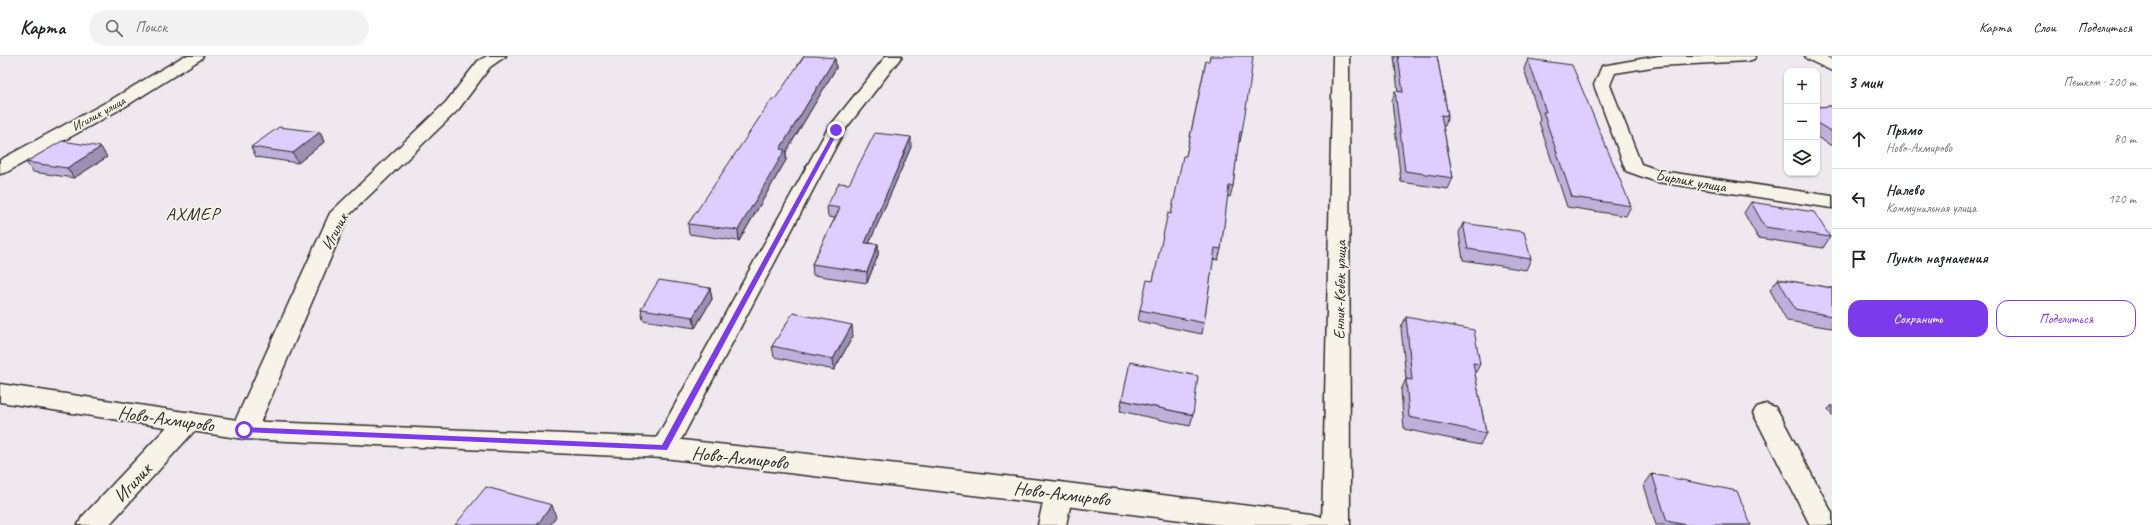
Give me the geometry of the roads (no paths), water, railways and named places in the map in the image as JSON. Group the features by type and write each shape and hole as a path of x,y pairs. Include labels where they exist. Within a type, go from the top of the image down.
{"main road":[{"name":"Игилик улица","path":"0,168 120,102 195,56"},
{"name":"Игилик","path":"244,430 340,213 452,106 484,64 498,56"},
{"path":"664,448 836,130 894,56"},
{"name":"Енлик-Кебек улица","path":"1336,525 1341,56"},
{"name":"Бирлик улица","path":"1748,56 1654,58 1608,69 1602,85 1634,167 1657,176 1832,202"},
{"path":"1813,56 1832,66"},
{"name":"Ново-Ахмирово","path":"0,393 244,430 664,448 1059,493 1312,525"},
{"path":"1766,413 1824,525"},
{"name":"Игилик","path":"92,525 188,421"},
{"path":"1052,525 1059,493"}],"district":[{"name":"АХМЕР","path":"193,214"}]}
